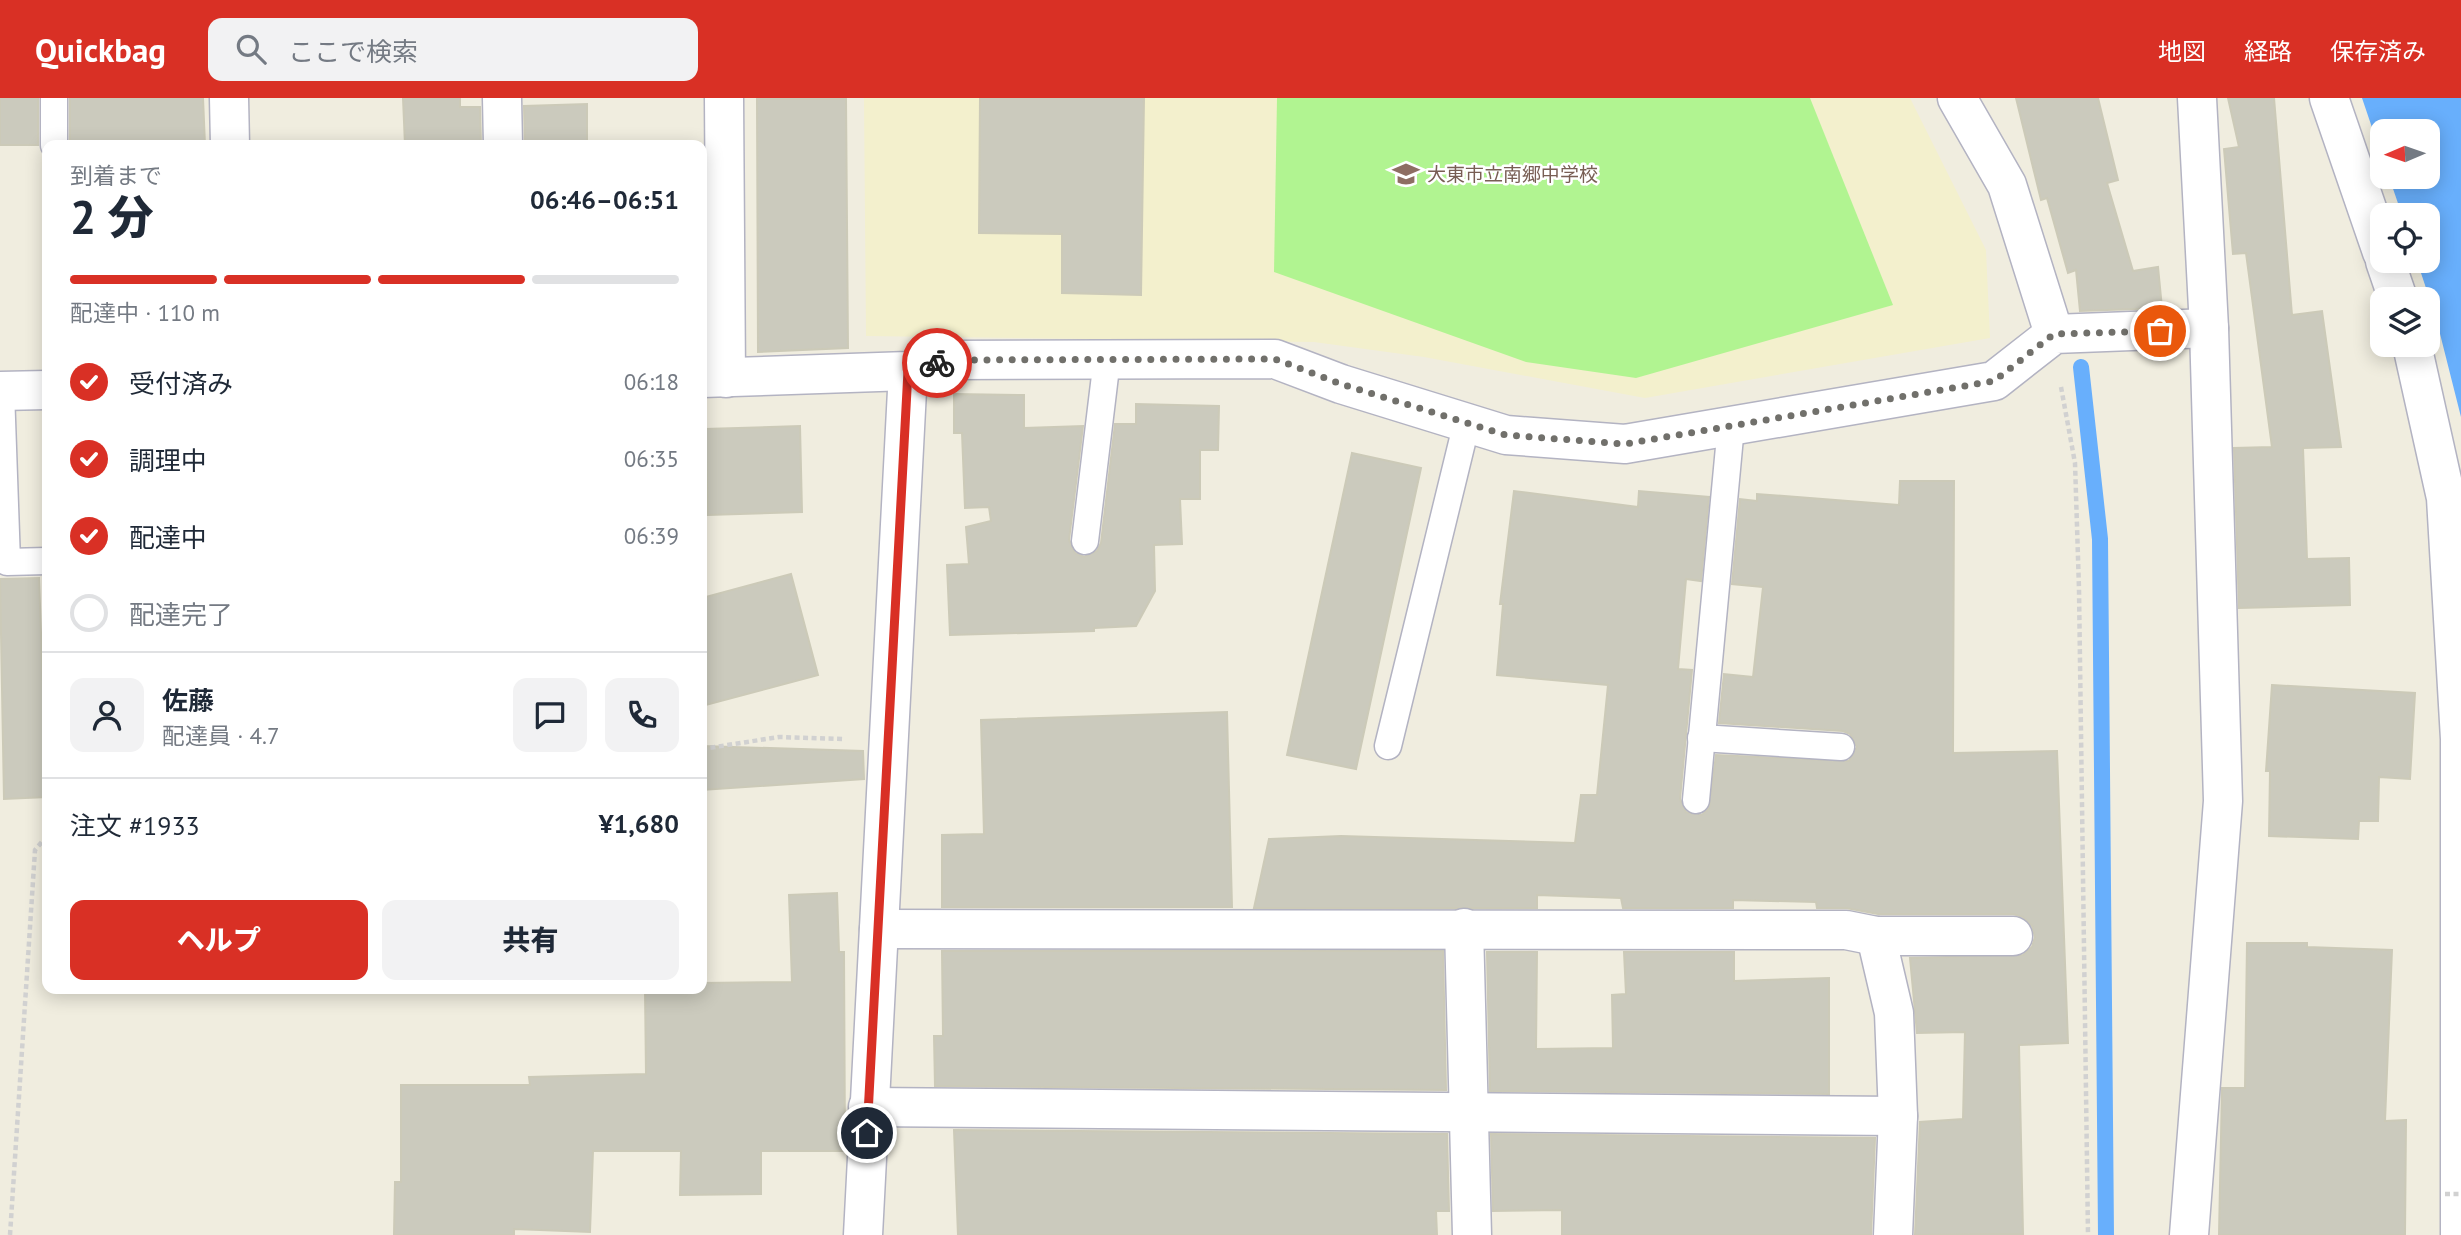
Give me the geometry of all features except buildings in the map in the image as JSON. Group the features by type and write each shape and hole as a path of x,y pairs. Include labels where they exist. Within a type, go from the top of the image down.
{"street":[{"path":"229,98 230,140"},
{"path":"502,98 503,140"},
{"path":"724,98 714,378 908,371 948,360 1275,359 1506,435 1625,444 1994,381 2057,335 2209,328"},
{"path":"1957,98 2007,185 2057,335"},
{"path":"2189,1235 2223,801 2209,328 2197,98"},
{"path":"2329,98 2370,217"},
{"path":"2415,357 2446,498 2459,726 2460,1235"},
{"path":"863,1235 908,371"},
{"path":"1,391 42,390"},
{"path":"1464,928 1472,1235"},
{"path":"879,929 1846,930 1876,936 2013,936"},
{"path":"1876,936 1894,1013 1898,1116 1894,1235"},
{"path":"868,1107 1898,1116"}],"lane":[{"path":"54,98 54,140"},
{"path":"1086,541 1107,359"},
{"path":"1,391 7,562 42,561"},
{"path":"1388,746 1467,422"},
{"path":"1696,800 1731,426"},
{"path":"1701,738 1841,747"}],"path":[{"path":"2057,335 2062,391 2075,464 2088,1235"},
{"path":"707,748 779,737 888,740"},
{"path":"10,1235 35,850 42,842"},
{"path":"2445,1194 2461,1194"}],"shaded area":[{"name":"大東市立南郷中学校","path":"864,98 1910,98 1986,250 1990,338 1645,398 1424,357 1314,342 866,336"}],"green space":[{"path":"1277,98 1810,98 1893,305 1636,378 1526,362 1274,272"}],"water":[{"path":"2362,98 2461,98 2461,417 2440,334 2440,287 2426,287 2421,273 2440,273 2440,203 2398,203 2393,189 2440,189 2440,119 2370,119 2370,122"}],"waterway":[{"path":"2081,367 2100,539 2106,1235"}],"way so far":[{"path":"937,363 948,360 1275,359 1341,384 1506,435 1625,444 1994,381 2054,334 2060,336 2160,331"}],"place":[{"name":"大東市立南郷中学校","path":"1406,174"}],"route":[{"path":"867,1133 908,371 937,363"}]}
